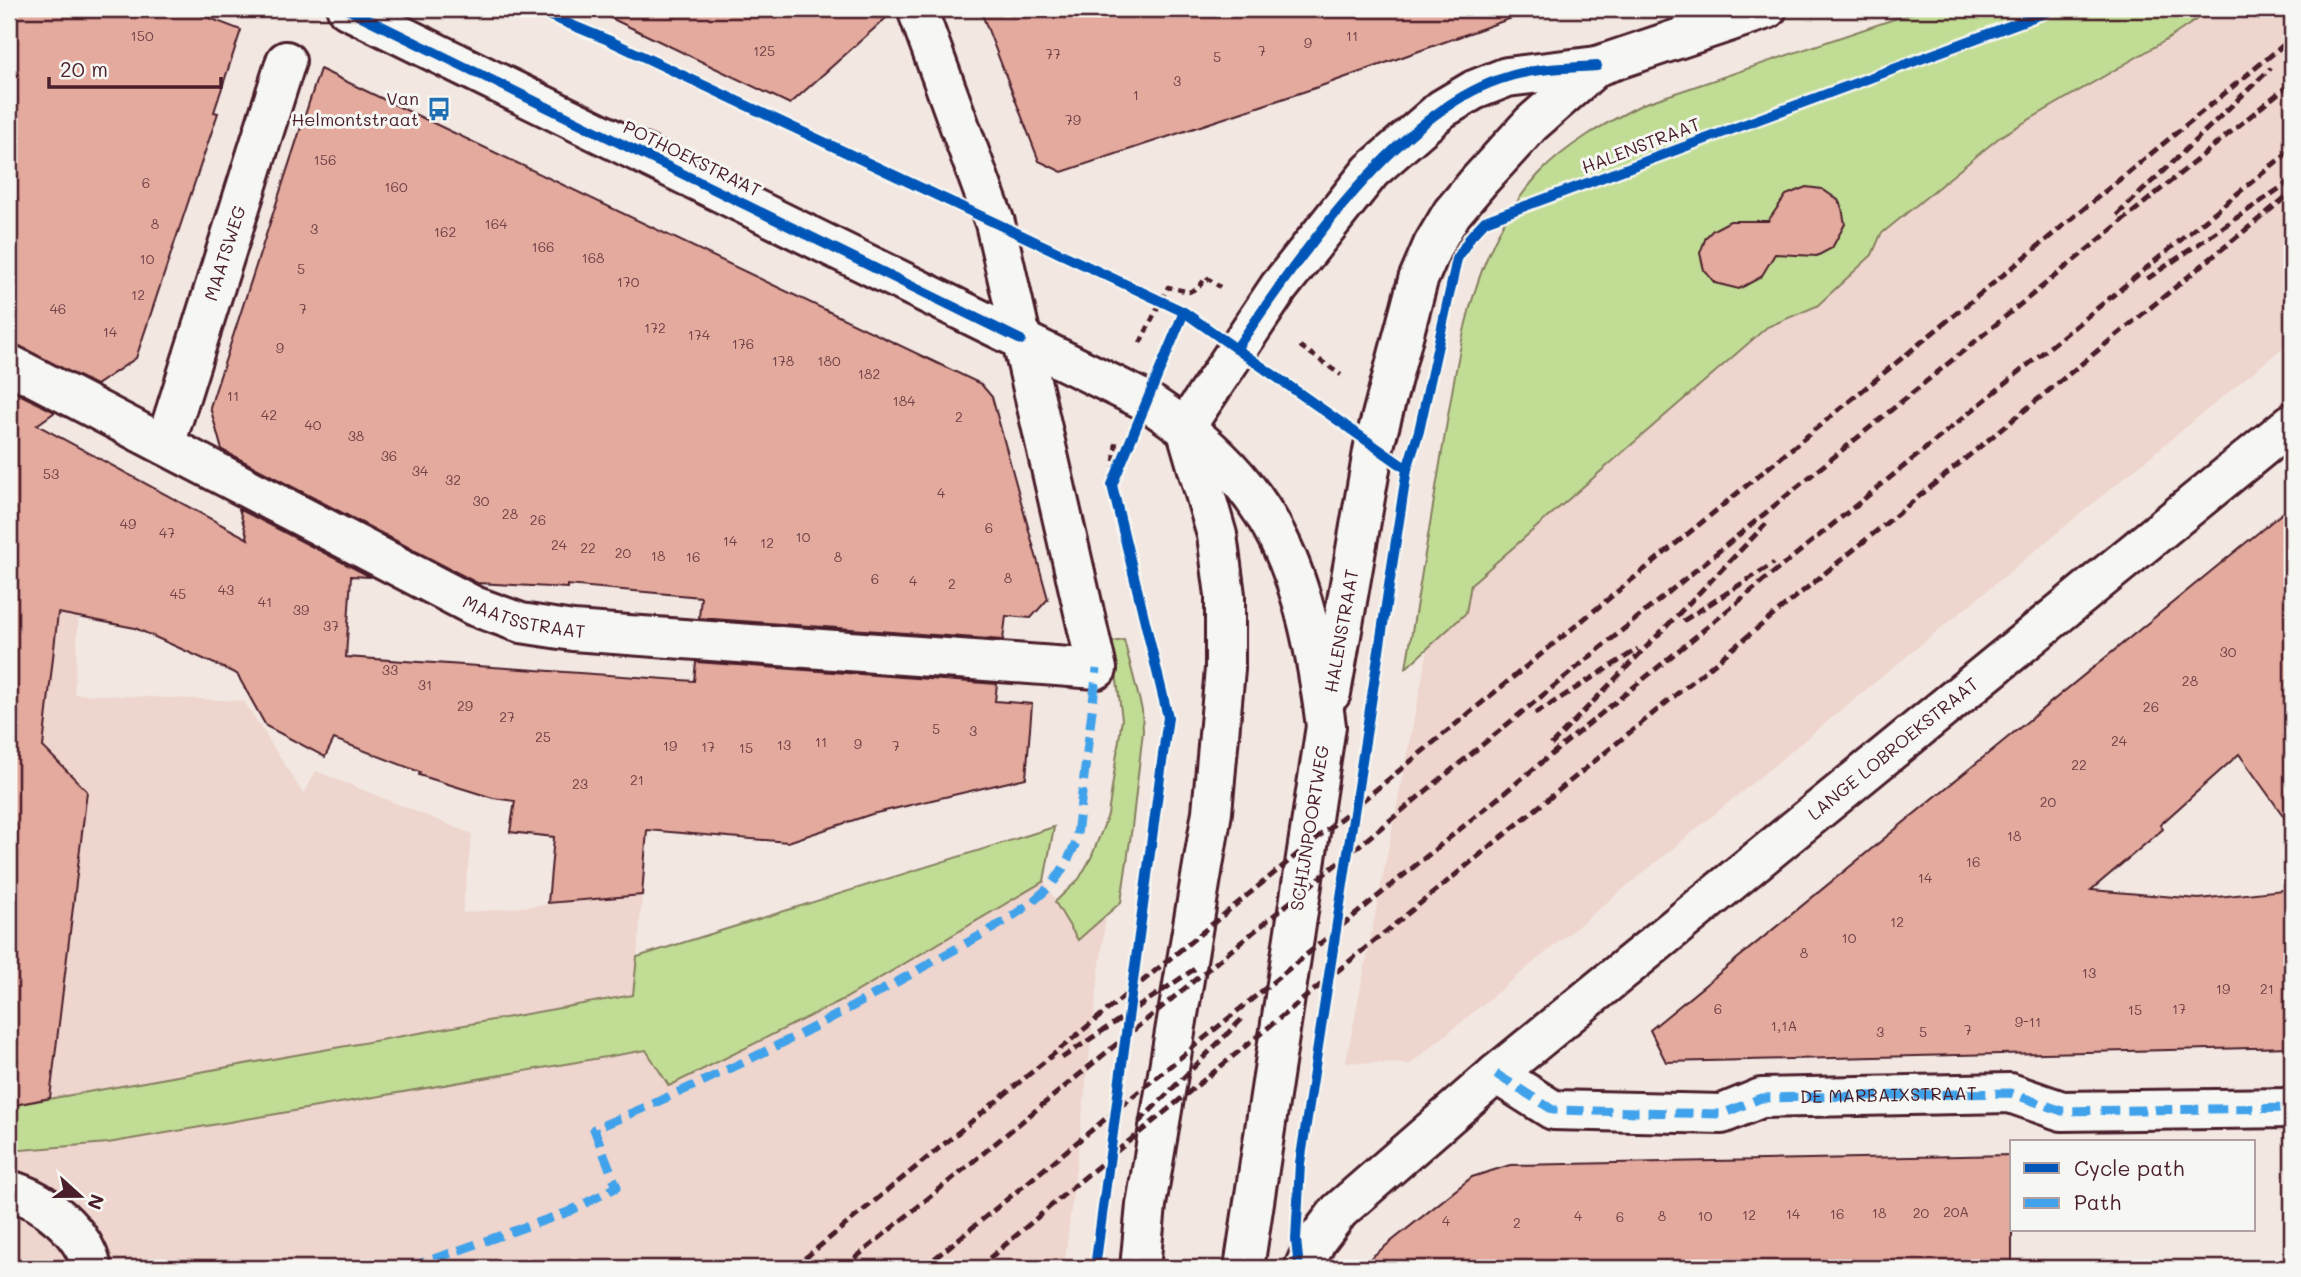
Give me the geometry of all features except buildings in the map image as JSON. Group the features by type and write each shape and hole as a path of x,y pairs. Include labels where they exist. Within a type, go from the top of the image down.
{"street":[{"name":"POTHOEKSTRAAT","path":"347,9 1021,340"},
{"path":"917,9 995,223 1021,340"},
{"name":"HALENSTRAAT","path":"1186,426 1259,315 1371,171 1442,109 1507,76 1597,66 1767,9"},
{"name":"MAATSWEG","path":"164,445 286,61"},
{"name":"HALENSTRAAT","path":"1326,726 1374,446 1418,280 1452,213 1531,124 1597,66"},
{"name":"SCHIJNPOORTWEG","path":"1021,340 1146,401 1186,426 1224,460 1259,502 1276,534 1299,592 1312,640 1326,726 1244,1268"},
{"name":"MAATSSTRAAT","path":"9,365 474,606 521,623 573,631 1097,669 1021,340"},
{"name":"LANGE LOBROEKSTRAAT","path":"1496,1074 2292,423"},
{"path":"1140,1268 1146,1205 1212,812 1226,669 1225,595 1216,535 1186,426"},
{"path":"1304,1268 1316,1241 1339,1211 1496,1074"},
{"name":"DE MARBAIXSTRAAT","path":"1496,1074 1553,1110 1722,1114 1761,1098 2010,1093 2062,1111 2292,1108"},
{"path":"9,1190 25,1194 61,1219 88,1250 92,1268"}],"path":[{"path":"1168,287 1189,292 1199,287 1206,277 1386,407"},
{"path":"1147,295 1171,307"},
{"path":"1115,499 1112,485 1146,401"}],"shaded area":[{"path":"2212,9 2292,9 2292,340 1410,1064 1346,1062 1428,649 1466,613 1470,584 1767,327 1817,306 1872,255 1881,234 2001,136 2168,39"},
{"path":"101,459 132,476 81,574 74,694 244,701 304,795 316,771 472,834 462,913 642,895 634,995 1054,827 1044,881 1078,940 1106,914 1064,1268 9,1268 9,488 71,518"}],"green space":[{"path":"1924,9 2212,9 2168,39 2001,136 1881,234 1872,255 1817,306 1767,327 1471,584 1466,613 1406,668 1453,383 1470,309 1496,238 1514,206 1538,175 1574,144 1643,104"},
{"path":"1124,640 1142,710 1143,731 1121,902 1078,940 1055,902 1079,879 1091,858 1108,815 1122,719 1112,642"},
{"path":"1054,827 1044,881 846,998 669,1086 646,1050 108,1143 9,1151 9,1106 633,995 637,957"}],"railway":[{"path":"793,1268 2292,38"},
{"path":"2117,215 2271,68"},
{"path":"843,1268 2292,82"},
{"path":"923,1268 2292,149"},
{"path":"2147,279 2292,180"},
{"path":"978,1268 1074,1186 2292,192"},
{"path":"1551,745 1766,524"},
{"path":"1683,621 1774,563"},
{"path":"1535,714 1638,649"},
{"path":"1062,1058 1196,968"},
{"path":"1139,1122 1243,1018"}],"marked path":[{"path":"408,1268 568,1212 617,1187 594,1129 724,1072 891,986 1022,910 1048,888 1064,867 1076,843 1097,669"},
{"path":"1496,1074 1553,1110 1722,1114 1761,1098 2010,1093 2062,1111 2292,1108"}],"cycle path":[{"path":"347,9 1021,340"},
{"path":"533,9 608,40 1184,312 1407,469"},
{"path":"1299,1268 1296,1240 1300,1163 1407,469 1419,431 1457,259 1471,236 1485,221 2055,9"},
{"path":"1236,349 1289,273 1354,191 1390,153 1428,120 1467,94 1507,77 1540,70 1597,66"},
{"path":"1095,1268 1168,717 1112,485 1184,312"}],"place":[{"name":"Van Helmontstraat","path":"439,109"}]}
